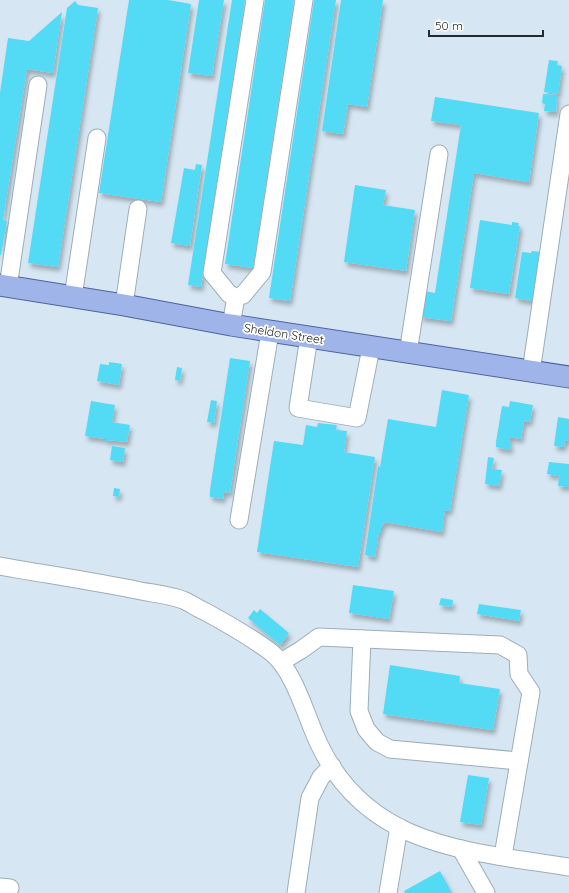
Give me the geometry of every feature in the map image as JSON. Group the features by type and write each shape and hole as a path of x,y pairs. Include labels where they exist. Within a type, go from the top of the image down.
{"main road":[{"name":"Sheldon Street","path":"4,286 124,304 270,332 569,377"}],"lane":[{"path":"255,0 212,273 229,294 236,297 243,295 262,272 304,0"},
{"path":"4,286 38,86"},
{"path":"531,372 569,114"},
{"path":"73,297 98,138"},
{"path":"408,353 438,154"},
{"path":"124,304 138,209"},
{"path":"231,325 236,297"},
{"path":"240,520 270,332"},
{"path":"309,337 298,408 357,418 371,348"},
{"path":"0,566 102,583 182,600 232,625 281,662 291,678 319,745 332,766 349,790 378,816 430,841 503,856 569,867"},
{"path":"281,662 301,650 319,636 500,645 518,654 519,674 531,692 503,856"},
{"path":"362,639 359,711 366,729 377,742 390,749 519,761"},
{"path":"296,893 310,798 321,777 332,766"},
{"path":"388,893 399,827"},
{"path":"461,848 486,893"}],"building":[{"path":"129,0 168,0 191,4 161,202 99,193"},
{"path":"199,0 224,0 212,76 188,73"},
{"path":"232,0 245,0 201,287 188,285"},
{"path":"265,0 294,0 253,268 225,264"},
{"path":"314,0 336,0 290,301 269,298"},
{"path":"341,0 383,0 367,107 348,104 343,134 322,131"},
{"path":"75,1 78,5 98,8 58,267 28,263 67,8"},
{"path":"62,12 53,73 27,69 3,220 7,221 0,255 0,93 8,38 29,41"},
{"path":"549,60 558,61 557,65 562,66 558,94 544,92"},
{"path":"543,94 557,95 556,112 544,111 545,104 542,103"},
{"path":"435,97 539,113 529,182 474,173 451,321 420,317 424,291 435,293 461,125 431,121"},
{"path":"196,164 202,165 190,246 171,243 184,168 195,170"},
{"path":"355,185 386,190 383,205 415,210 406,271 344,262"},
{"path":"480,220 512,225 512,222 519,223 518,226 520,226 509,294 470,288"},
{"path":"532,251 542,252 537,302 515,298 522,252 531,253"},
{"path":"230,358 250,361 230,493 224,492 223,499 210,497 210,490"},
{"path":"109,362 122,364 119,385 97,381 100,364 109,365"},
{"path":"177,367 182,368 180,381 175,380"},
{"path":"442,390 469,395 450,511 445,510 442,532 385,522 381,528 381,533 379,532 375,557 365,555 378,466 380,467 388,419 436,427"},
{"path":"211,400 217,401 214,423 207,422"},
{"path":"91,401 115,405 112,422 130,425 127,442 106,441 106,439 85,436"},
{"path":"510,401 533,405 530,422 524,421 521,439 510,437 510,450 496,447 496,442 502,406 509,407"},
{"path":"558,417 569,419 569,441 565,440 564,447 554,446"},
{"path":"318,423 337,425 336,430 347,431 344,452 375,457 358,567 257,552 274,441 303,445 306,425 317,427"},
{"path":"112,446 125,448 123,462 110,460"},
{"path":"488,457 494,458 492,469 502,470 499,486 485,484"},
{"path":"549,462 569,464 569,487 558,486 559,476 547,474"},
{"path":"114,488 120,489 119,497 113,496"},
{"path":"353,585 394,591 389,619 349,613"},
{"path":"441,598 453,600 452,607 439,605"},
{"path":"479,604 521,610 519,621 477,614"},
{"path":"260,609 289,633 280,645 248,618 254,610 257,613"},
{"path":"390,665 460,676 459,683 500,689 493,730 383,714"},
{"path":"468,775 489,778 481,825 460,822"},
{"path":"440,871 452,893 405,893 404,891"}]}
